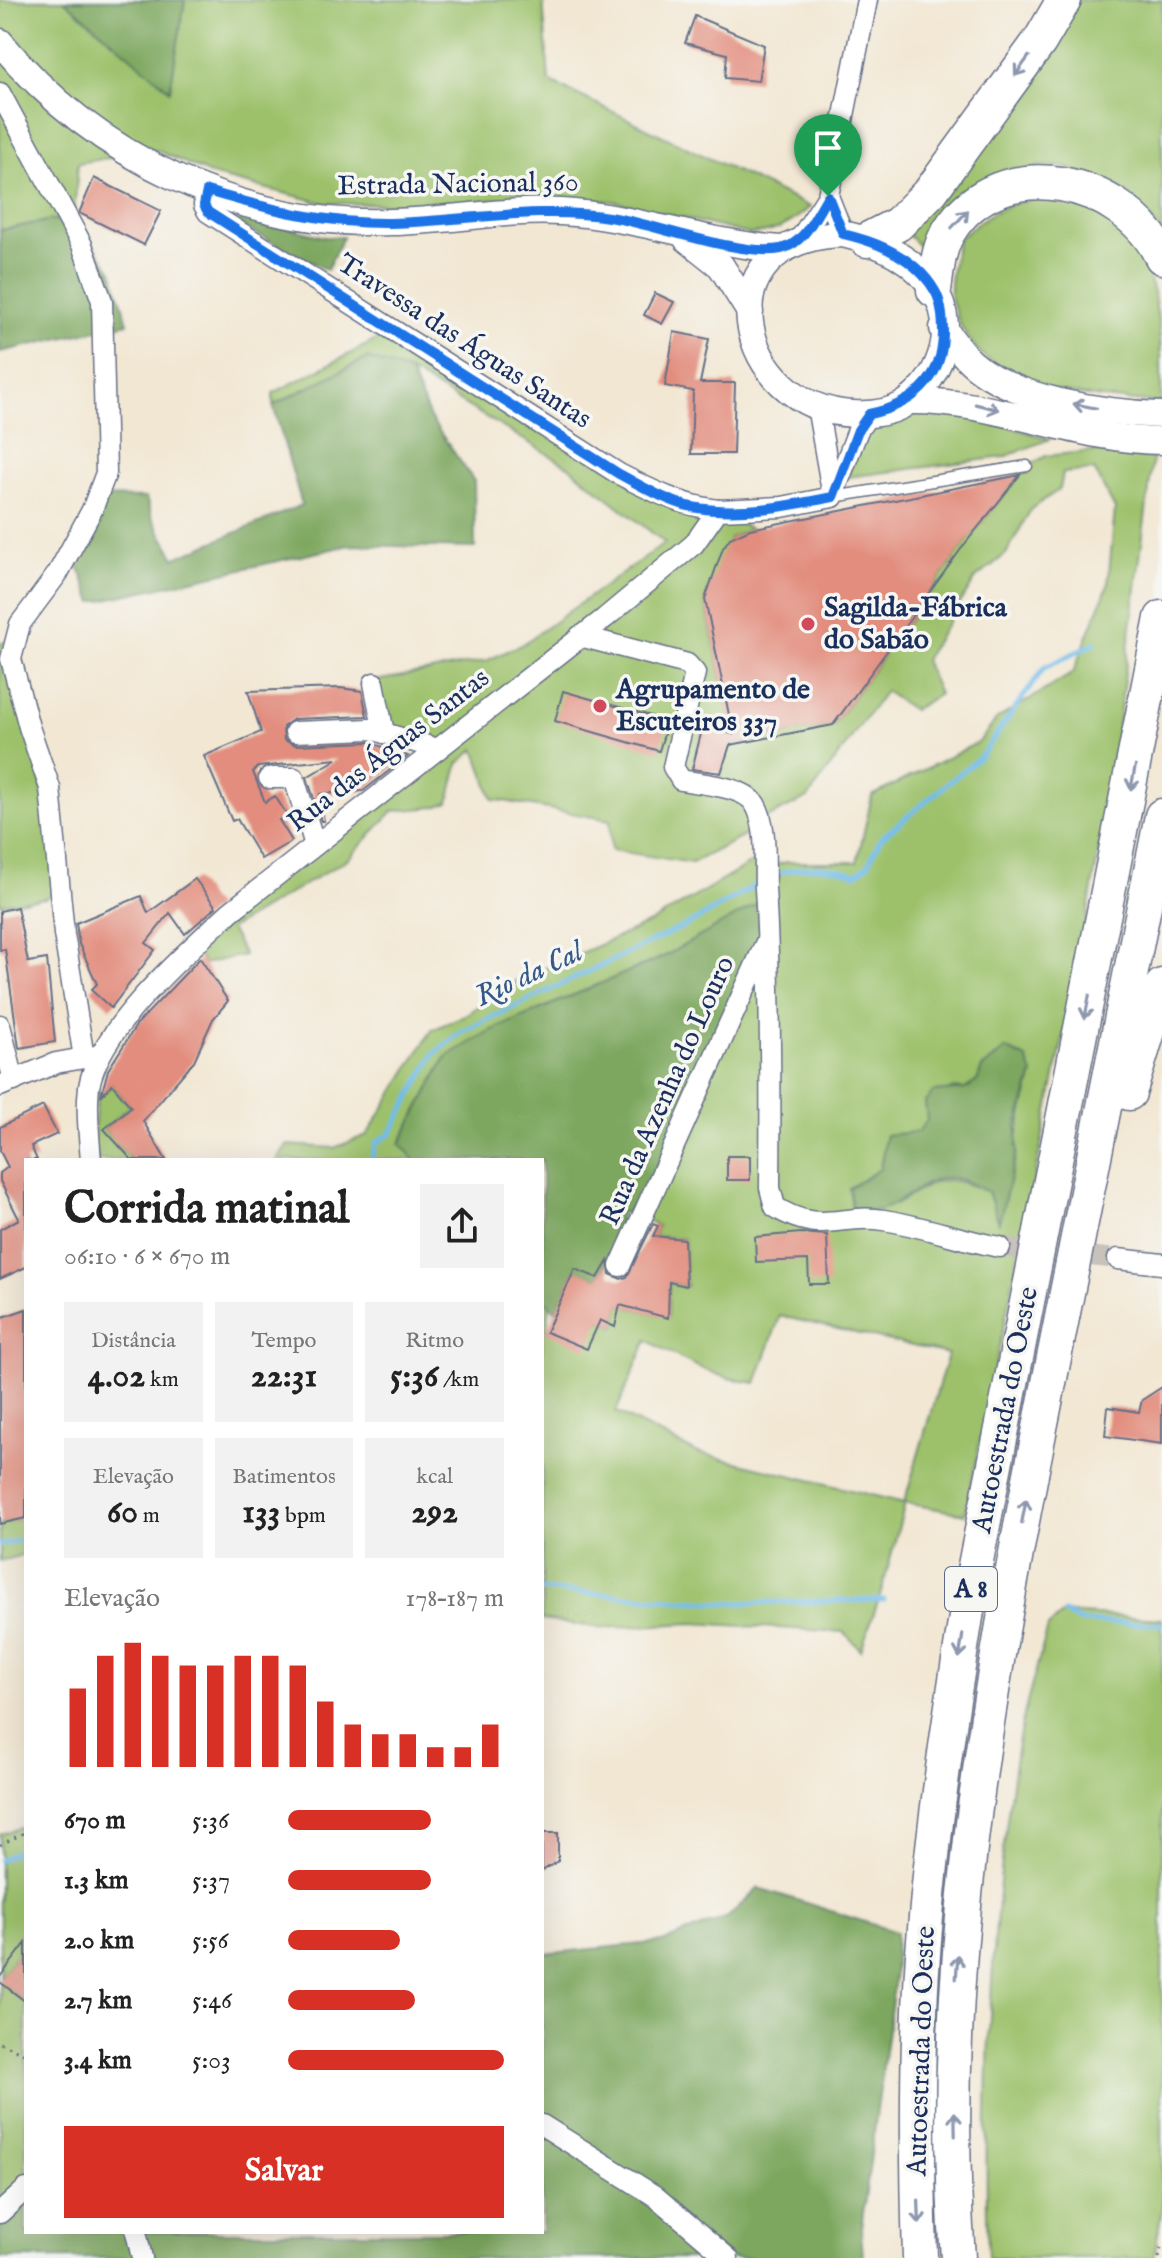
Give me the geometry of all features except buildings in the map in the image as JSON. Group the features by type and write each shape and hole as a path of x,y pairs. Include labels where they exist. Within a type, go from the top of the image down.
{"highway":[{"path":"855,237 898,224 931,191 1040,41 1064,0"},
{"path":"934,290 942,244 960,217 997,191 1036,182 1061,183 1107,197 1143,227 1162,257"},
{"name":"Autoestrada do Oeste","path":"920,2258 917,2108 921,1987 947,1733 971,1586 1162,618"},
{"name":"Autoestrada do Oeste","path":"958,2258 954,2045 970,1828 992,1680 1162,816"},
{"path":"1062,1319 1091,1246 1140,1047 1162,986"}],"main road":[{"name":"Estrada Nacional 360","path":"0,42 33,78 81,120 160,171 207,191 285,213 336,221 390,223 561,212 615,218 735,245 790,244"},
{"name":"Estrada Nacional 360","path":"681,234 721,266 750,312"},
{"path":"855,237 904,259 934,290 943,328 943,350 937,368 926,385 895,409 869,414 834,412 817,406 772,374 755,342 750,312 756,279 790,244 855,237"},
{"path":"943,328 971,362 1010,385 1102,409 1162,415"},
{"path":"909,401 974,404 1067,430 1162,441"}],"street":[{"path":"790,244 828,196 867,0"},
{"path":"0,93 82,245 102,301 106,473 92,510 58,573 20,624 11,659 29,727 50,788 64,934 92,1056 56,1063 7,1083 0,1025"},
{"name":"Travessa das Águas Santas","path":"207,191 204,205 208,212 619,474 664,498 718,510"},
{"path":"828,196 855,237"},
{"path":"817,406 833,497"},
{"path":"833,497 858,430 869,414"},
{"path":"718,510 782,507 833,497"},
{"name":"Rua das Águas Santas","path":"91,1158 89,1085 92,1056 182,955 230,912 694,544 718,510"},
{"path":"580,636 687,664 695,673 673,767 681,780 749,796 756,805 762,827 768,938 773,1046 770,1188 775,1207 791,1217 818,1224 880,1219 1000,1247"},
{"path":"374,683 384,733"},
{"path":"295,732 371,729 438,749"},
{"path":"269,778 294,778 315,845"},
{"name":"Rua da Azenha do Louro","path":"620,1266 768,938"},
{"path":"1118,1259 1162,1264"},
{"path":"544,2126 655,2196 728,2258"},
{"path":"0,2213 24,2191"},
{"path":"136,2234 142,2258"}],"lane":[{"path":"833,497 1027,466"}],"path":[{"path":"0,1845 24,1833"},
{"path":"0,2043 24,2053"},
{"path":"1159,2258 1162,2243"}],"green space":[{"path":"0,0 64,0 170,89 185,0 543,0 549,81 810,207 782,227 748,234 618,202 574,197 386,204 324,203 215,176 156,150 78,163 74,216 0,230"},
{"path":"64,0 185,0 170,90"},
{"path":"1076,0 1162,0 1162,233 1132,197 1111,183 1064,167 1039,166 923,250 907,234"},
{"path":"1047,197 1084,204 1110,219 1129,239 1143,262 1158,316 1161,403 1102,398 1040,386 1012,375 988,359 968,338 950,293 958,239 999,210"},
{"path":"74,216 112,271 128,323 0,352 0,230"},
{"path":"242,216 325,237 343,237 327,270 239,225"},
{"path":"394,331 619,474 718,510 750,529 730,538 705,599 733,734 703,726 691,775 718,782 730,745 833,725 964,545 1027,466 1046,456 1093,451 1153,458 1110,787 1080,956 965,1514 905,1503 882,1590 861,1650 844,1632 693,1623 602,1628 544,1620 544,1298 550,1305 546,1332 600,1320 615,1327 620,1305 668,1317 669,1282 686,1286 684,1239 653,1236 658,1226 641,1219 765,900 663,957 492,1030 446,1057 400,1143 413,1158 278,1158 287,1145 334,1148 367,1135 432,1030 465,1015 516,981 650,923 763,856 765,868 787,862 857,862 872,796 979,742 997,719 1073,673 1108,585 1115,509 1094,470 1063,473 1060,489 1031,509 1006,554 976,578 924,660 939,694 913,710 885,691 808,798 760,821 758,829 692,863 611,850 610,820 493,799 475,749 458,764 449,802 435,807 393,811 349,858 230,929 244,955 204,964 192,947 437,750 384,733 375,681 486,661 523,644 665,543 568,466 410,372 367,358 273,405 273,393","holes":["1002,1055 1033,1074 998,1220 988,1192 959,1182 949,1180 931,1184 895,1205 850,1188 880,1169 886,1135 918,1132 928,1120 925,1102 953,1088 965,1089 977,1081 982,1068","780,1316 948,1354 904,1503 695,1452 616,1412 647,1340 714,1373 756,1383"]},
{"path":"367,358 410,372 430,418 474,481 475,548 350,545 93,602 71,549 97,497 146,498 152,518 175,558 302,505 273,405"},
{"path":"918,413 973,416 1050,439 1004,457 847,477 864,438 870,432 887,422"},
{"path":"16,641 60,889 45,898 0,904 0,643"},
{"path":"766,899 768,938 633,1215 622,1212 619,1220 628,1226 598,1278 575,1270 556,1311 544,1298 544,1158 413,1158 400,1144 446,1057 492,1030 663,957"},
{"path":"1006,1049 1027,1059 1033,1074 1017,1127 1017,1151 999,1222 988,1192 952,1178 928,1183 888,1207 865,1211 852,1208 849,1188 880,1169 886,1135 918,1132 927,1120 925,1102 933,1092 965,1089 977,1081 982,1068"},
{"path":"112,1084 130,1106 104,1129 130,1158 91,1158 98,1090 102,1095"},
{"path":"24,1518 24,1555 0,1561 0,1524"},
{"path":"1064,1613 1162,1619 1162,2208 1154,2258 988,2258 990,2007 1007,1819 1030,1691 1048,1627"},
{"path":"24,1827 24,1946 0,1977 0,1834"},
{"path":"759,1888 896,1932 894,1985 861,2228 863,2258 731,2258 544,2122 544,1954 662,1942 728,1917"},
{"path":"0,1982 24,2000 24,2178 0,2200"},
{"path":"544,2130 606,2171 720,2258 0,2258 0,2224 24,2203 24,2234 544,2234"}],"waterway":[{"name":"Rio da Cal","path":"772,876 813,867 856,874 868,865 880,839 981,756 1044,668 1095,643"},
{"name":"Rio da Cal","path":"372,1158 377,1142 390,1134 434,1054 461,1032 689,924 758,884"},
{"name":"Rio da Cal","path":"0,1545 24,1539"},
{"path":"544,1590 725,1603 884,1600"},
{"path":"1064,1613 1081,1622 1162,1624"},
{"path":"0,1860 24,1847"}],"tunnel":[{"path":"1000,1247 1118,1259"}],"place":[{"name":"Sagilda-Fábrica do Sabão","path":"808,624"},
{"name":"Agrupamento de Escuteiros 337","path":"600,706"}],"route":[{"path":"207,191 308,218 390,223 535,211 561,212 643,223 715,242 781,249 800,239 828,196 843,234 887,248 904,259 934,290 941,309 943,328 943,350 937,368 926,385 909,401 895,409 869,414 858,430 833,497 782,507 718,510 691,507 664,498 619,474 208,212 204,205 207,191"}]}
